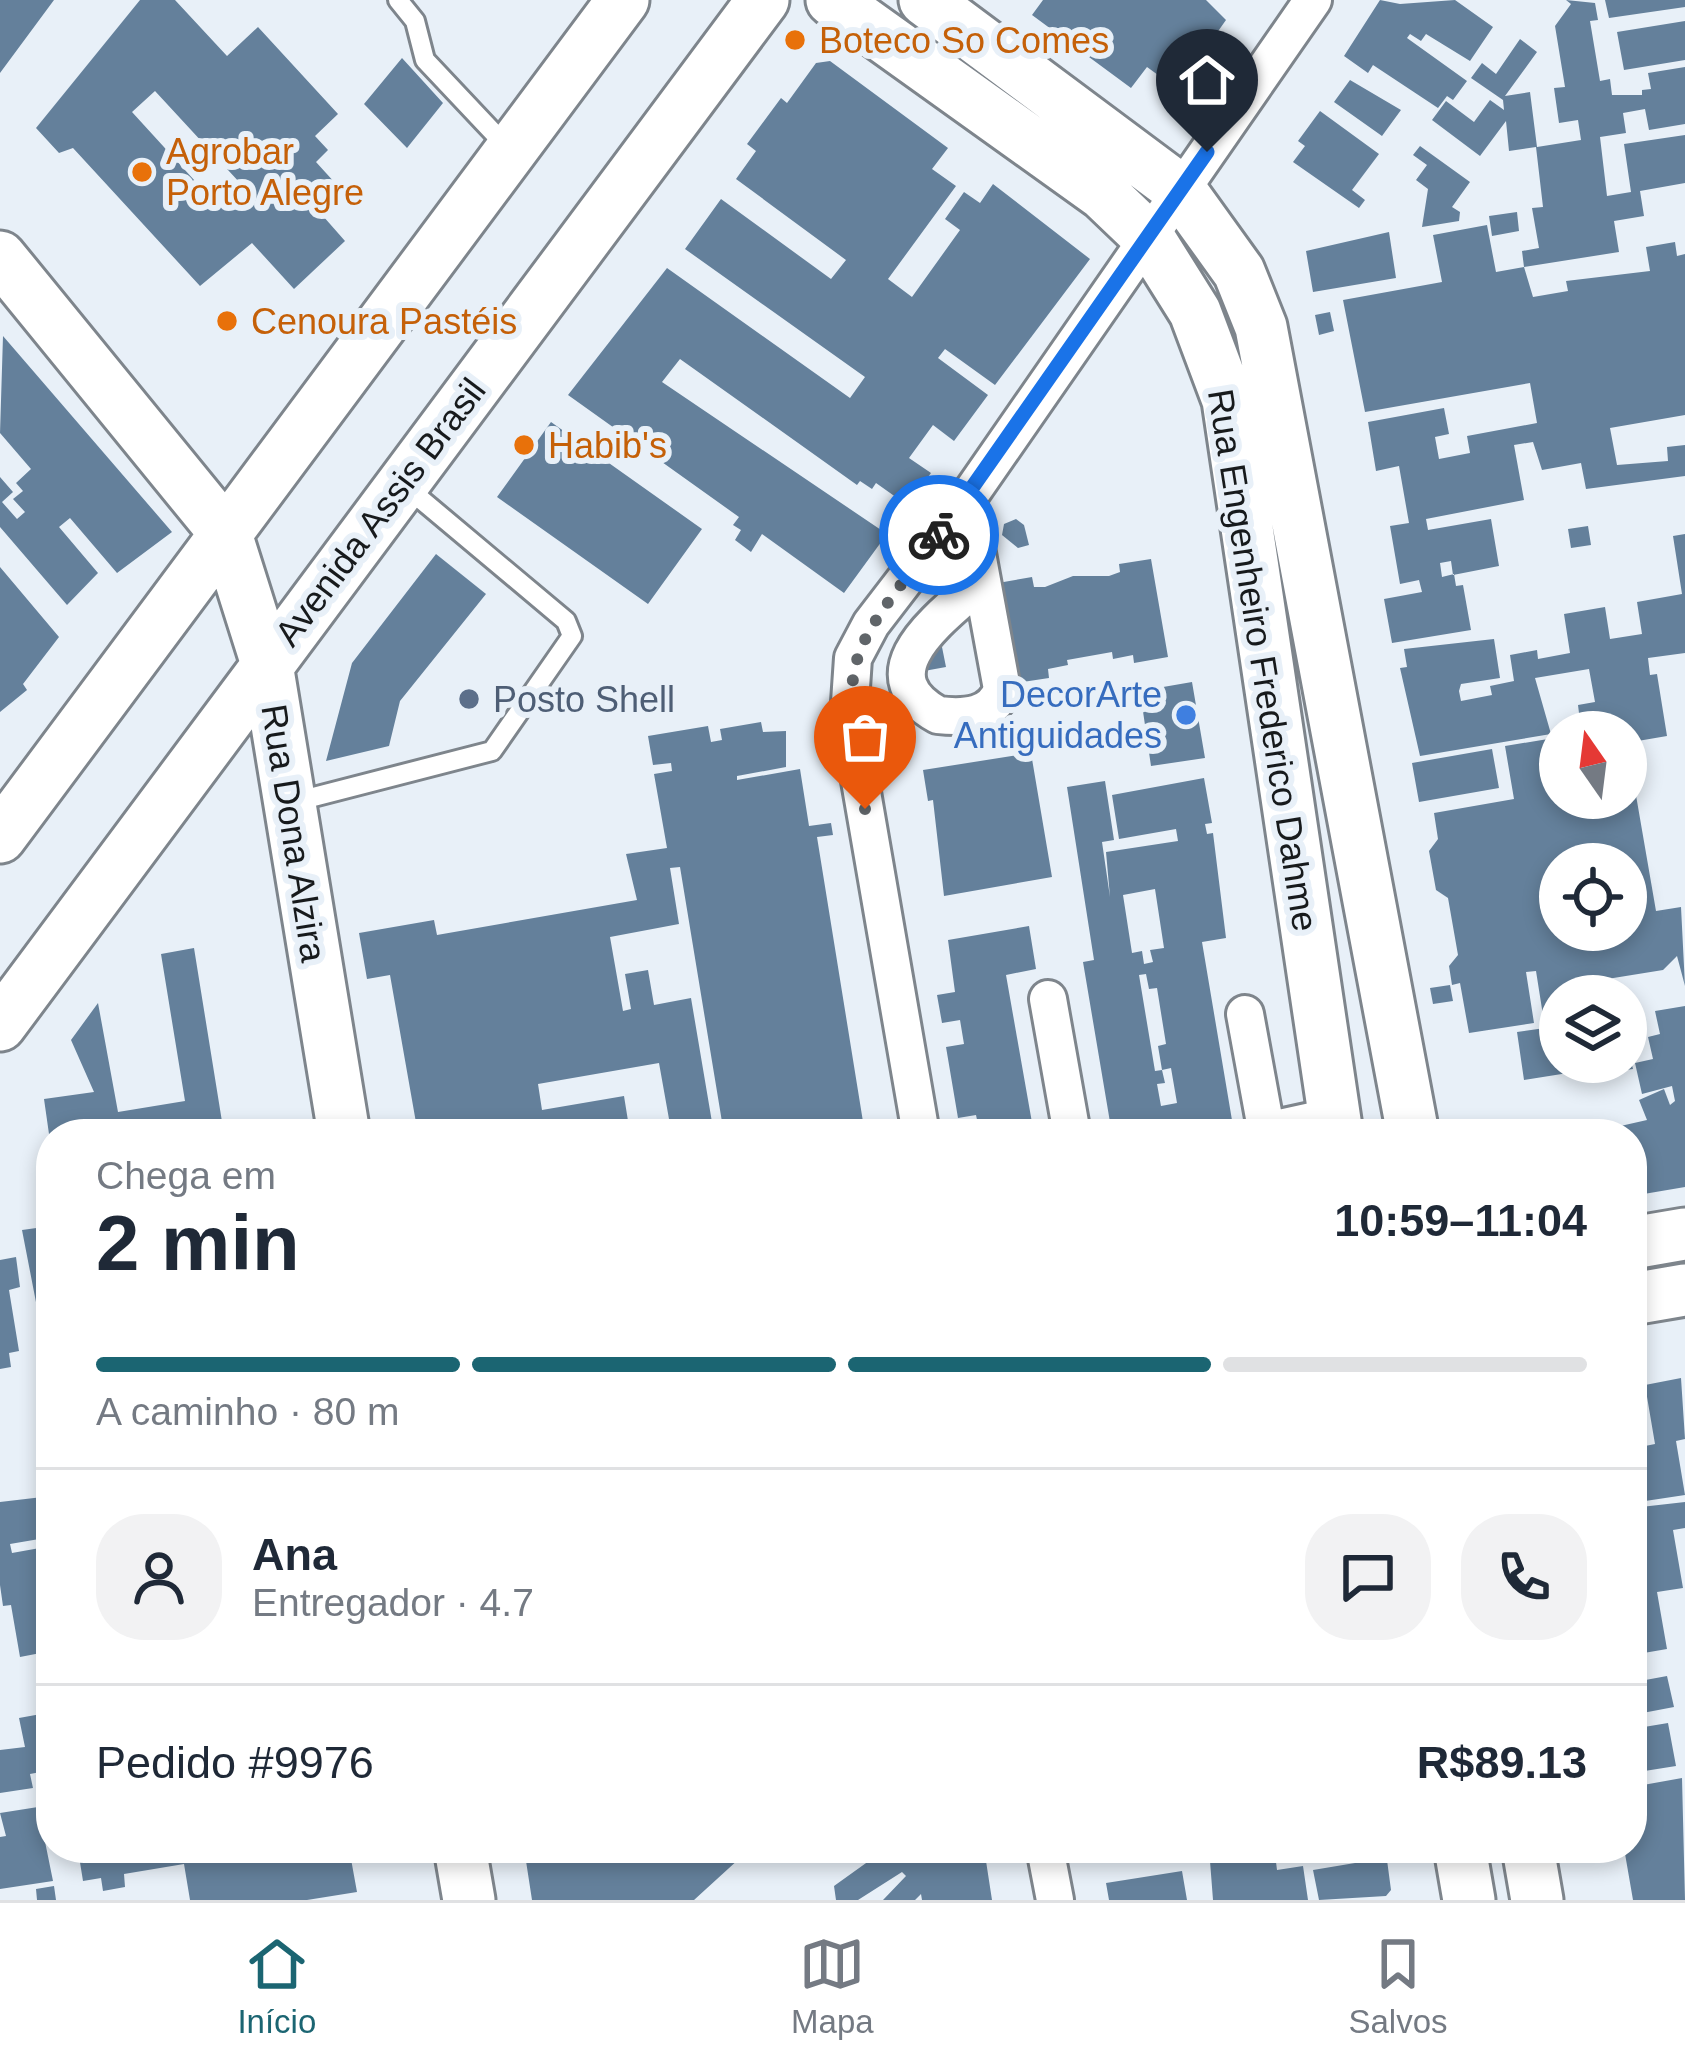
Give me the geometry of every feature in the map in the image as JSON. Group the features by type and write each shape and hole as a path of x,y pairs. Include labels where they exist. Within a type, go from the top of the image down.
{"street":[{"path":"0,837 622,0"},
{"name":"Avenida Assis Brasil","path":"0,1025 763,0"},
{"name":"Rua Engenheiro Frederico Dahme","path":"832,0 1103,194 1148,237 1195,312 1228,400 1335,1119"},
{"name":"Rua Engenheiro Frederico Dahme","path":"925,0 1180,190 1239,272 1262,327 1410,1119"},
{"path":"918,1119 849,717 854,658 871,624 967,499 1313,0"},
{"name":"Rua Dona Alzira","path":"0,257 226,534 267,664 342,1119"},
{"path":"967,499 982,581"},
{"path":"1048,1000 1069,1119"},
{"path":"1246,1015 1265,1119"},
{"path":"1647,1240 1685,1234"},
{"path":"1647,1296 1685,1290"},
{"path":"463,1863 469,1900"},
{"path":"1048,1863 1054,1900"},
{"path":"1463,1863 1469,1900"},
{"path":"1531,1863 1537,1900"}],"lane":[{"path":"398,0 416,20 425,60 509,149"},
{"path":"290,803 492,751 572,636 566,621 401,483"}],"building":[{"path":"0,0 54,0 0,73"},
{"path":"140,0 175,0 227,56 258,27 338,114 315,136 328,150 316,162 346,195 323,216 345,241 294,289 252,243 200,286 73,148 59,153 36,128","holes":["155,91 240,183 216,204 132,112"]},
{"path":"1043,0 1206,0 1226,20 1209,44 1226,57 1194,101 1147,67 1131,88 1032,15"},
{"path":"1380,0 1400,4 1455,0 1493,27 1470,61 1426,34 1421,41 1410,34 1407,38 1467,81 1453,100 1447,96 1438,108 1373,65 1368,73 1344,56"},
{"path":"1566,0 1595,3 1598,20 1590,21 1600,81 1610,79 1612,95 1642,95 1642,90 1651,89 1648,73 1685,67 1685,124 1649,130 1645,109 1623,113 1626,133 1600,137 1607,196 1631,192 1624,144 1685,135 1685,183 1640,191 1644,216 1614,221 1619,252 1524,267 1522,251 1539,248 1532,208 1543,207 1536,147 1509,151 1506,121 1480,156 1432,120 1446,101 1474,122 1490,100 1504,110 1503,100 1471,78 1482,63 1496,74 1520,39 1537,52 1505,96 1530,92 1537,147 1581,140 1578,120 1559,123 1554,88 1565,87 1555,26 1571,4"},
{"path":"1605,0 1685,0 1685,7 1609,18"},
{"path":"1685,21 1685,60 1624,70 1617,32"},
{"path":"402,58 443,103 407,148 364,104"},
{"path":"830,61 948,148 932,169 956,186 888,279 912,297 960,230 945,219 964,192 980,203 993,184 1090,259 995,385 945,349 938,358 988,395 954,441 933,425 909,458 931,473 907,505 876,483 872,489 860,481 857,485 680,359 662,382 887,534 844,593 762,534 751,552 735,540 741,530 733,525 739,517 568,395 667,268 850,398 865,377 685,249 721,199 831,279 846,260 736,179 756,151 747,144 781,98 787,103 816,63"},
{"path":"1350,80 1401,110 1382,136 1334,102"},
{"path":"1320,111 1379,154 1352,190 1365,200 1359,208 1293,162 1305,146 1298,141"},
{"path":"1420,146 1470,182 1452,207 1460,212 1459,221 1422,227 1428,189 1416,180 1427,165 1413,155"},
{"path":"1517,212 1519,231 1492,236 1489,216"},
{"path":"1487,225 1496,272 1524,267 1533,297 1568,291 1566,281 1650,271 1646,247 1675,242 1677,256 1685,254 1685,415 1610,428 1617,465 1668,461 1667,447 1685,445 1685,476 1586,489 1581,463 1542,470 1533,442 1514,445 1524,500 1426,519 1428,530 1491,519 1499,566 1454,575 1456,586 1463,585 1471,630 1392,643 1384,599 1422,592 1419,580 1400,584 1390,526 1409,523 1399,466 1376,471 1368,422 1444,408 1449,434 1435,437 1439,459 1470,453 1467,436 1537,423 1530,383 1365,412 1343,300 1442,282 1433,235","holes":["1451,561 1453,574 1442,577 1440,563"]},
{"path":"1389,232 1396,278 1313,292 1306,251"},
{"path":"1330,312 1334,331 1319,335 1315,315"},
{"path":"3,336 172,532 117,573 70,518 59,527 98,573 67,605 0,527 0,477 13,492 2,502 17,519 25,512 13,499 23,491 16,483 31,469 0,433"},
{"path":"551,422 702,529 648,604 497,497"},
{"path":"1016,519 1024,525 1029,545 1018,548 1002,535 1004,524"},
{"path":"1588,526 1591,545 1571,548 1568,529"},
{"path":"1685,534 1685,653 1648,658 1650,675 1657,674 1667,736 1647,739 1647,711 1579,711 1578,705 1595,702 1589,669 1535,678 1544,711 1539,711 1539,736 1420,756 1400,668 1407,667 1404,649 1494,639 1500,678 1461,684 1461,701 1492,695 1490,686 1514,681 1510,655 1537,650 1538,659 1570,653 1564,614 1605,607 1610,639 1642,634 1637,602 1682,594 1673,536"},
{"path":"436,554 486,594 400,701 389,746 326,761 352,663"},
{"path":"1151,559 1168,657 1134,663 1133,655 1113,659 1112,652 1067,660 1068,665 1048,669 1049,678 1016,683 998,583 1032,577 1034,587 1045,587 1073,576 1109,576 1120,572 1119,564"},
{"path":"0,567 59,637 23,684 27,690 0,712"},
{"path":"940,637 946,667 913,673"},
{"path":"1192,682 1205,758 1151,766 1140,691"},
{"path":"761,722 763,732 786,731 786,767 737,776 737,780 800,769 809,826 831,823 833,835 817,837 863,1119 722,1119 680,867 670,868 679,924 610,937 623,1011 631,1009 625,974 648,970 654,1005 691,998 711,1119 669,1119 659,1063 538,1084 542,1110 624,1096 628,1119 415,1119 390,975 367,979 359,933 434,920 437,935 637,900 626,854 667,848 654,774 672,771 671,763 653,765 648,736 708,726 711,742 722,740 720,729"},
{"path":"1539,740 1539,819 1640,819 1644,843 1539,843 1539,951 1647,951 1647,859 1656,911 1681,907 1685,986 1677,956 1663,970 1632,975 1539,975 1539,990 1536,971 1526,972 1534,1023 1469,1033 1460,983 1452,985 1449,966 1458,955 1448,898 1436,890 1429,851 1438,839 1434,813 1514,799 1505,746"},
{"path":"1492,749 1499,788 1419,802 1412,763"},
{"path":"1031,753 1052,877 944,896 933,800 928,801 923,770"},
{"path":"1204,778 1212,823 1205,824 1207,834 1213,833 1226,938 1202,942 1232,1119 1109,1119 1083,962 1094,960 1067,787 1105,781 1114,840 1102,842 1110,897 1106,852 1178,841 1176,829 1119,839 1112,795","holes":["1155,889 1164,948 1150,950 1153,962 1144,964 1142,951 1132,953 1123,895","1146,974 1149,989 1157,988 1166,1044 1158,1046 1162,1070 1155,1071 1139,975","1171,1068 1177,1103 1161,1106 1157,1084 1165,1083 1162,1070"]},
{"path":"1029,926 1036,969 1006,975 1031,1119 958,1118 946,1047 964,1044 960,1020 942,1023 937,995 955,992 948,940"},
{"path":"194,948 222,1119 47,1119 44,1099 94,1092 71,1040 98,1003 118,1112 185,1101 161,954"},
{"path":"1450,985 1453,1001 1433,1004 1430,988"},
{"path":"1685,1006 1685,1187 1647,1193 1647,1119 1639,1100 1664,1089 1670,1105 1675,1101 1672,1086 1642,1094 1640,1083 1647,1083 1647,1060 1653,1059 1648,1037 1660,1034 1655,1011"},
{"path":"1539,1029 1539,1078 1524,1080 1517,1032"},
{"path":"36,1228 36,1302 22,1230"},
{"path":"16,1257 20,1287 9,1290 19,1351 9,1353 11,1367 0,1369 0,1260"},
{"path":"1681,1378 1685,1439 1676,1441 1685,1495 1647,1501 1647,1446 1655,1444 1647,1385"},
{"path":"36,1498 36,1540 10,1544 12,1553 36,1549 36,1654 20,1657 11,1605 3,1606 0,1585 0,1502"},
{"path":"1685,1502 1685,1528 1673,1530 1683,1588 1657,1592 1667,1649 1647,1652 1647,1506"},
{"path":"1667,1676 1674,1707 1647,1712 1647,1680"},
{"path":"36,1715 33,1788 0,1793 0,1750 25,1747 19,1718"},
{"path":"1668,1723 1676,1766 1647,1771 1647,1726"},
{"path":"1682,1778 1685,1900 1633,1900 1627,1863 1647,1863 1647,1784"},
{"path":"36,1807 36,1863 49,1863 53,1881 0,1889 0,1837 6,1836 0,1813"},
{"path":"80,1863 352,1863 357,1892 307,1900 190,1900 184,1864 124,1874 125,1887 103,1891 101,1878 83,1881"},
{"path":"526,1863 735,1863 694,1900 532,1900"},
{"path":"866,1863 986,1863 992,1900 922,1900 921,1894 915,1900 883,1900 906,1876 902,1872 858,1900 836,1900 834,1886"},
{"path":"1210,1863 1276,1863 1277,1870 1303,1866 1308,1900 1213,1900"},
{"path":"1387,1863 1391,1890 1386,1896 1319,1900 1313,1870"},
{"path":"1182,1871 1187,1900 1109,1900 1106,1883"},
{"path":"54,1886 56,1900 37,1900 36,1889"}],"way so far":[{"path":"865,809 849,717 854,658 871,624 939,535"}],"place":[{"name":"Boteco So Comes","path":"795,40"},
{"name":"Agrobar Porto Alegre","path":"142,172"},
{"name":"Cenoura Pastéis","path":"227,321"},
{"name":"Habib's","path":"524,445"},
{"name":"Posto Shell","path":"469,699"},
{"name":"DecorArte Antiguidades","path":"1186,715"}],"route":[{"path":"939,535 1207,152"}]}
